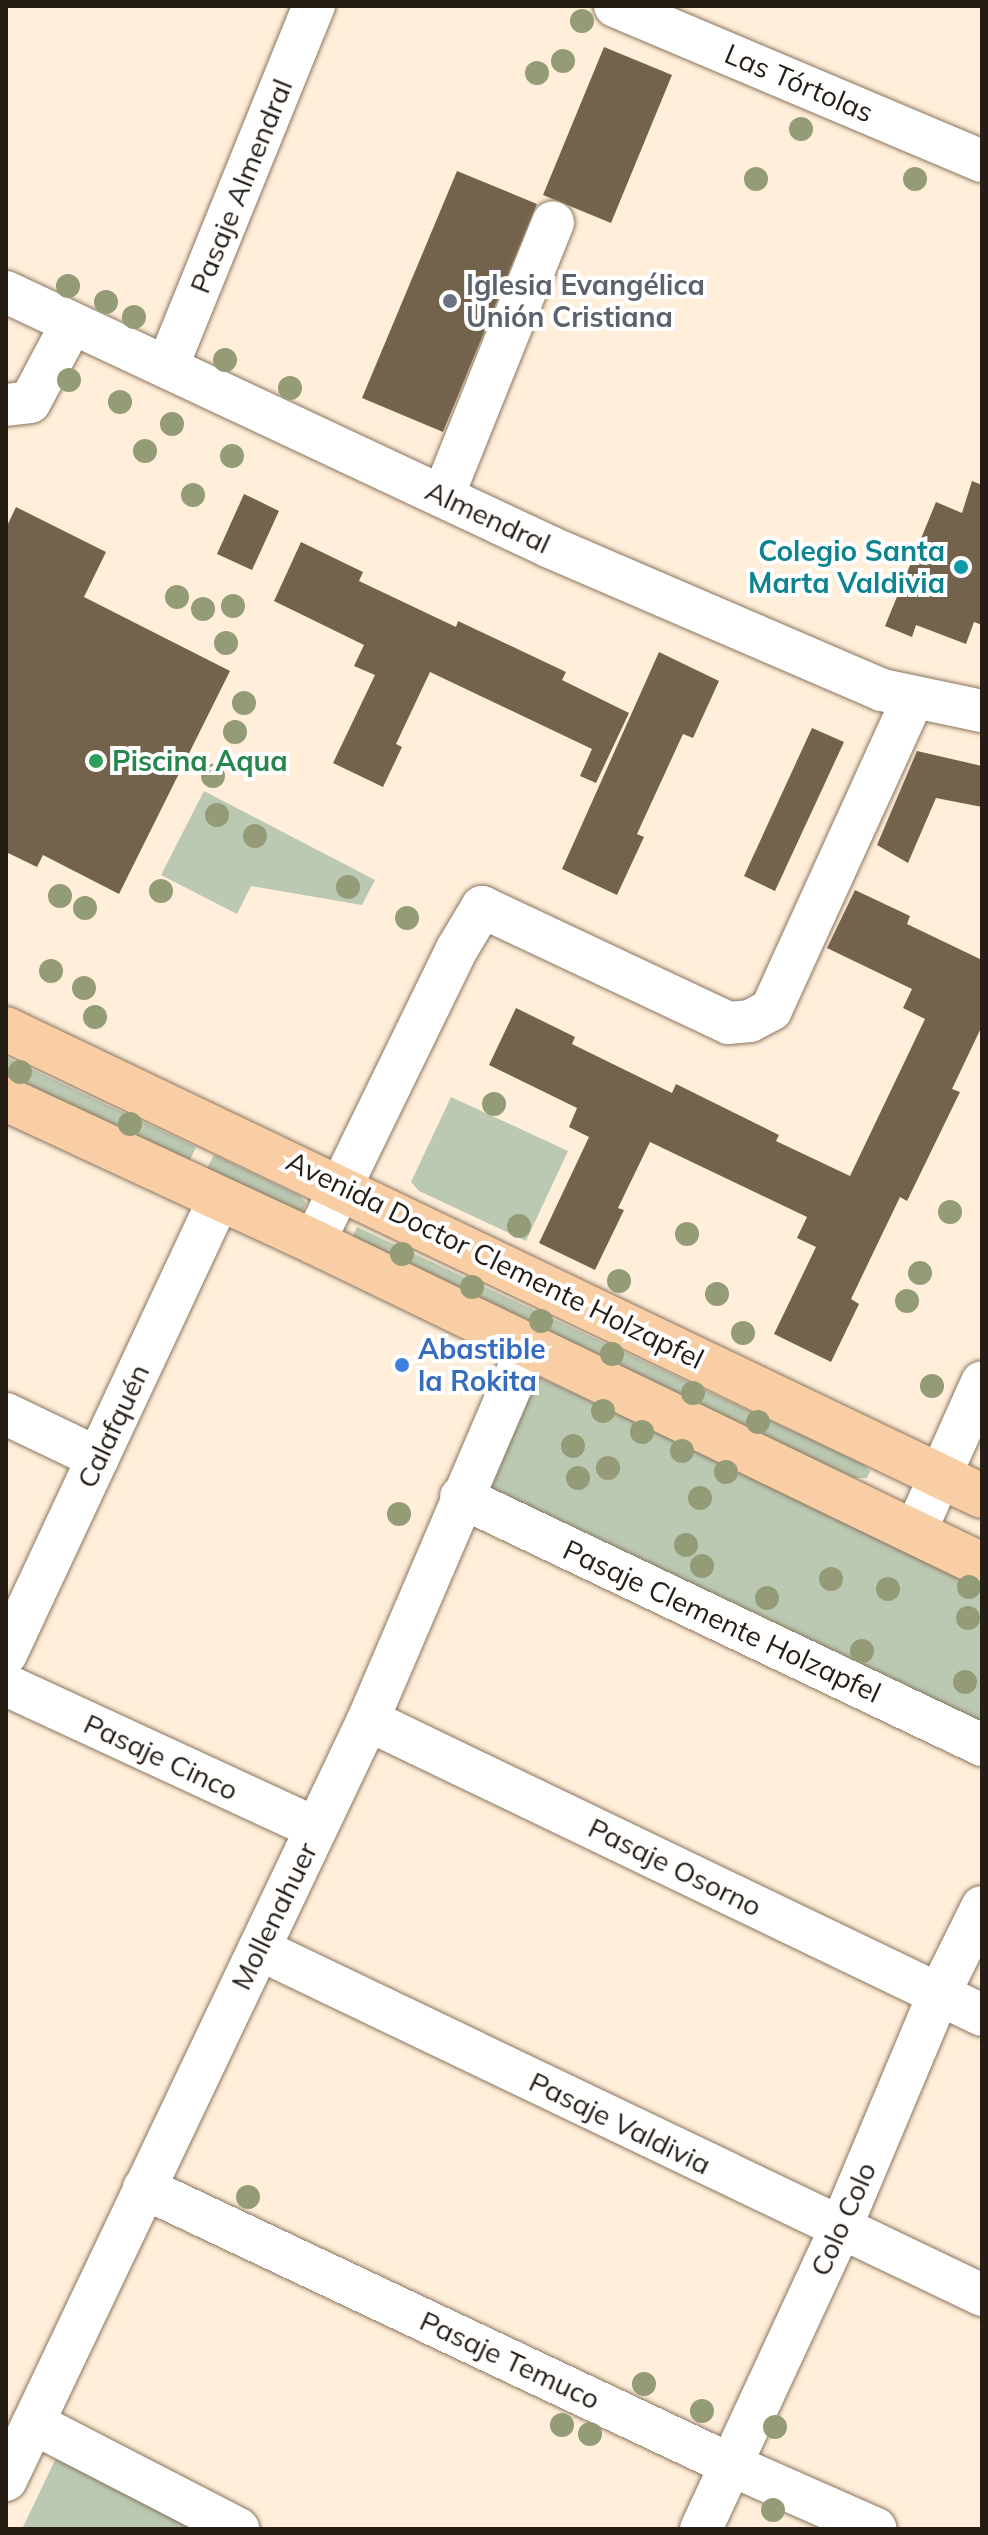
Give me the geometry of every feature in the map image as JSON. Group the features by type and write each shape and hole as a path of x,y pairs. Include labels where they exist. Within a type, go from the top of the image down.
{"main road":[{"name":"Avenida Doctor Clemente Holzapfel","path":"6,1029 982,1496"},
{"path":"6,1099 314,1242 982,1565"}],"street":[{"name":"Pasaje Almendral","path":"168,365 314,6"},
{"name":"Las Tórtolas","path":"641,11 982,161"},
{"path":"443,496 553,222"},
{"name":"Almendral","path":"6,292 168,365 579,560 882,690 913,699 982,711"},
{"path":"6,405 30,402 72,323"},
{"path":"314,1242 457,949 482,907 728,1023 750,1021 771,1010 913,699"},
{"name":"Calafquén","path":"6,1654 219,1199"},
{"name":"Mollenahuer","path":"6,2480 368,1720 528,1346"},
{"path":"915,1532 982,1382"},
{"path":"6,1414 98,1458"},
{"name":"Pasaje Clemente Holzapfel","path":"461,1497 982,1745"},
{"name":"Pasaje Cinco","path":"6,1685 316,1828"},
{"name":"Pasaje Osorno","path":"368,1720 982,2015"},
{"name":"Colo Colo","path":"701,2529 840,2229 939,1994 982,1907"},
{"name":"Pasaje Valdivia","path":"259,1949 982,2295"},
{"name":"Pasaje Temuco","path":"144,2188 731,2465 876,2529"},
{"path":"33,2423 238,2529"}],"green space":[{"path":"204,791 375,880 362,905 251,886 237,914 161,875"},
{"path":"6,1057 196,1147 189,1162 6,1074"},
{"path":"451,1097 568,1151 526,1241 419,1191 411,1182"},
{"path":"214,1155 300,1196 306,1203 303,1210 297,1212 207,1168"},
{"path":"357,1227 863,1464 870,1471 867,1478 854,1478 359,1242 353,1236"},
{"path":"539,1377 982,1585 982,1728 475,1492 524,1388"},
{"path":"57,2456 208,2529 27,2529 23,2527"}],"building":[{"path":"604,47 672,75 611,223 543,195"},
{"name":"Iglesia Evangélica Unión Cristiana","path":"457,171 537,204 443,432 362,398"},
{"name":"Colegio Santa Marta Valdivia","path":"972,481 982,485 982,625 974,622 966,644 916,625 912,637 885,626 936,502 962,513"},
{"path":"244,494 279,511 252,570 217,554"},
{"name":"Piscina Aqua","path":"16,507 106,552 84,597 230,671 119,894 43,855 37,867 6,852 6,528"},
{"path":"301,542 363,572 359,581 456,627 458,621 566,672 562,680 629,713 596,783 580,776 592,749 430,672 396,744 402,747 383,787 333,763 375,675 354,666 364,645 274,601"},
{"path":"659,652 719,681 693,738 683,734 637,834 644,837 617,895 562,869"},
{"path":"812,728 844,742 775,891 744,876"},
{"path":"917,751 982,766 982,807 936,798 908,863 877,845"},
{"path":"855,890 910,916 907,924 982,960 982,1026 952,1089 960,1092 907,1201 900,1197 851,1299 859,1304 831,1362 774,1334 816,1247 797,1238 807,1217 650,1142 618,1208 624,1210 595,1270 539,1243 589,1137 569,1127 577,1108 489,1065 516,1008 575,1037 572,1044 672,1093 676,1084 779,1135 776,1141 850,1176 925,1019 903,1008 912,989 827,948"}],"place":[{"name":"Iglesia Evangélica Unión Cristiana","path":"450,301"},
{"name":"Colegio Santa Marta Valdivia","path":"961,567"},
{"name":"Piscina Aqua","path":"96,761"},
{"name":"Abastible la Rokita","path":"402,1365"}]}
